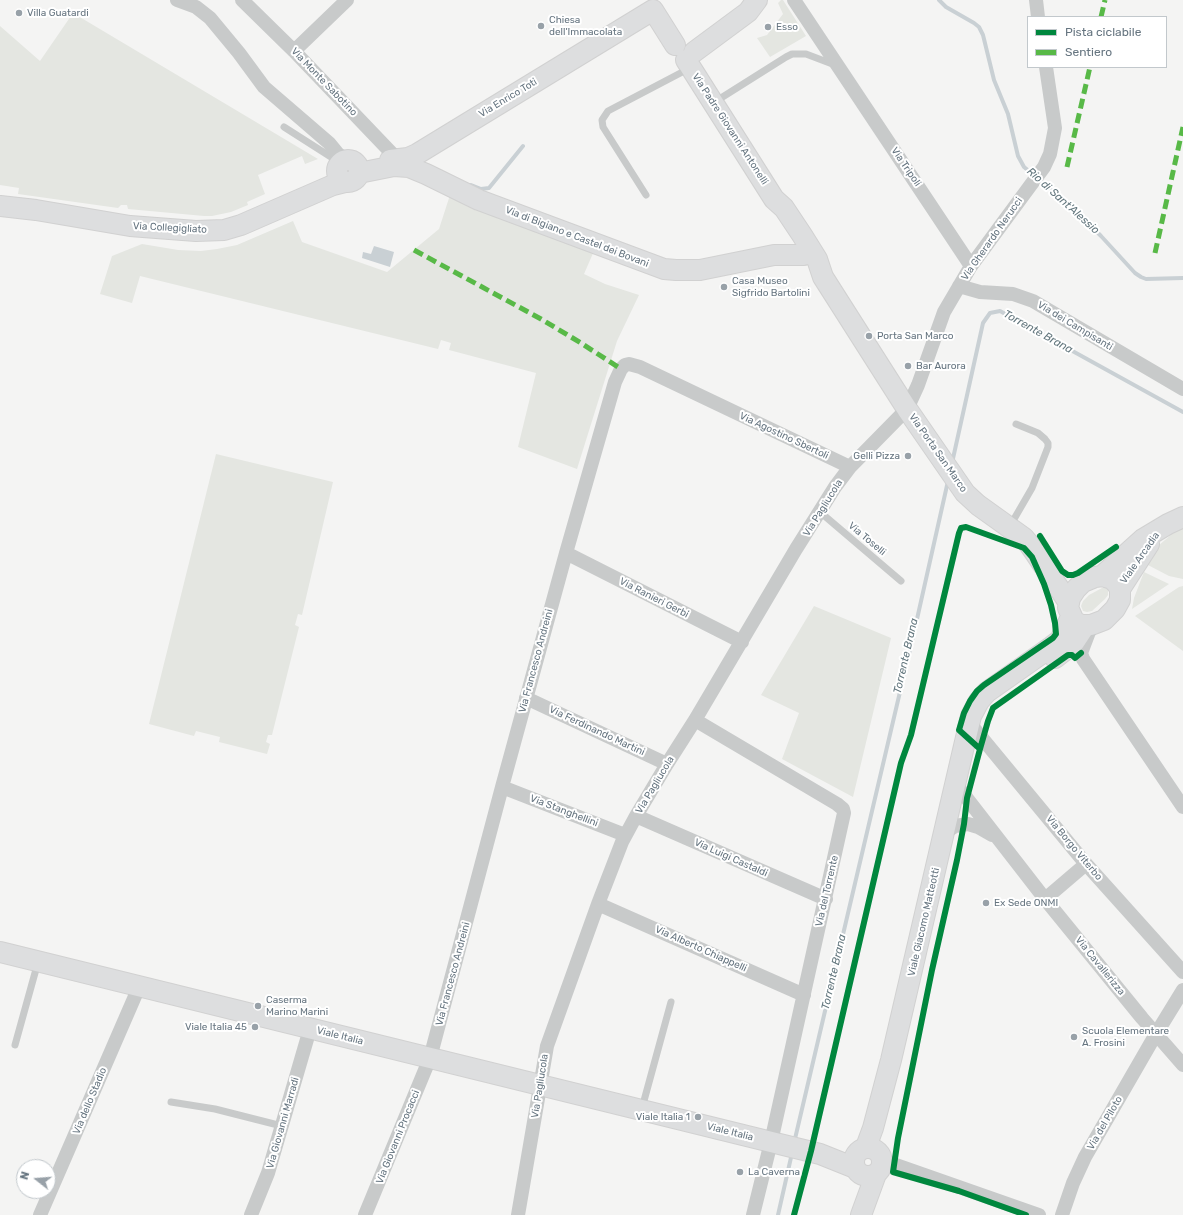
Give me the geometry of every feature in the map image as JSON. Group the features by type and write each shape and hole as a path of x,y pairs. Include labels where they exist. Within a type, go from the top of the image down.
{"street":[{"path":"177,0 196,8 210,18 239,53 264,87 329,142 345,170"},
{"name":"Via Monte Sabotino","path":"242,0 294,51 401,163"},
{"path":"294,51 347,0"},
{"path":"687,53 745,0"},
{"path":"687,53 748,12 757,0"},
{"name":"Via Tripoli","path":"794,0 971,266"},
{"path":"1036,0 1038,16"},
{"name":"Via Padre Giovanni Antonelli","path":"649,5 687,53 713,103 774,199"},
{"name":"Via Enrico Toti","path":"401,163 423,151 649,5"},
{"name":"Via Gherardo Nerucci","path":"907,409 918,385 944,312 971,266 1044,167 1050,154 1055,128 1046,68"},
{"name":"Via di Bigiano e Castel dei Bovani","path":"345,170 387,167 401,163 479,200 664,268 676,270 700,270 774,255 804,255"},
{"name":"Via Collegigliato","path":"0,206 36,210 130,226 208,231 224,230 242,225 345,170"},
{"path":"774,199 777,213 809,263 823,277 907,409"},
{"path":"774,199 784,208 802,235 817,259 823,277"},
{"name":"Via dei Campisanti","path":"959,286 980,292 1013,294 1026,298 1183,389"},
{"name":"Via Francesco Andreini","path":"430,1058 526,698 615,382 621,369 625,365 634,365 717,405"},
{"name":"Via Agostino Sbertoli","path":"717,405 850,467"},
{"name":"Via Porta San Marco","path":"907,409 965,493 978,505 1026,541 1078,612"},
{"name":"Via Pagliucola","path":"518,1215 547,1046 598,904 625,835 835,487 850,467 907,409"},
{"name":"Viale Arcadia","path":"1102,576 1136,545 1175,520 1183,517"},
{"name":"Viale Arcadia","path":"1120,589 1136,563 1162,528"},
{"name":"Via Ranieri Gerbi","path":"566,553 742,642"},
{"path":"968,730 979,714 988,705 1069,648 1078,612 1089,579 1102,576 1112,579 1120,589 1120,600 1115,609 1104,620 1078,612"},
{"path":"1078,612 1083,645 1081,653 1083,658 1183,807"},
{"name":"Via Ferdinando Martini","path":"526,698 667,764"},
{"name":"Via del Torrente","path":"695,720 837,804 843,809 844,817 804,995 776,1144 753,1215"},
{"name":"Viale Giacomo Matteotti","path":"860,1215 873,1128 891,1060 968,730"},
{"name":"Via Borgo Viterbo","path":"968,730 1183,972"},
{"name":"Via Cavallerizza","path":"955,783 1045,899 1183,1065"},
{"name":"Via Stanghellini","path":"502,787 625,835"},
{"name":"Via Luigi Castaldi","path":"636,816 826,900"},
{"name":"Via Cavallerizza","path":"944,833 955,826 968,824 978,827 996,837"},
{"path":"1045,899 1086,864"},
{"name":"Via Alberto Chiappelli","path":"598,904 804,995"},
{"name":"Viale Italia","path":"0,952 776,1144 812,1152 867,1161"},
{"name":"Via dello Stadio","path":"40,1215 139,987"},
{"name":"Via del Piloto","path":"1062,1215 1073,1183 1085,1157 1183,990"},
{"name":"Via Giovanni Marradi","path":"251,1215 268,1173 310,1029"},
{"name":"Via Giovanni Procacci","path":"365,1215 430,1058"},
{"path":"867,1161 1039,1215"}],"lane":[{"path":"646,195 603,127 602,120 608,111 687,53"},
{"path":"713,103 792,54 806,54 839,67"},
{"path":"284,128 331,157 345,170"},
{"path":"1009,528 1032,488 1048,447 1048,443 1038,433 1016,424"},
{"name":"Via Toselli","path":"820,512 902,581"},
{"path":"15,1045 38,962"},
{"path":"641,1110 670,1002"},
{"path":"171,1102 214,1109 282,1126"}],"shaded area":[{"path":"783,0 806,36 770,57 757,38 767,35 783,14 778,3"},
{"path":"73,13 318,159 305,164 302,156 258,175 265,194 247,202 248,205 231,212 212,216 128,209 127,205 121,205 118,208 18,194 19,188 0,185 0,26 40,61"},
{"path":"450,195 594,251 584,274 605,284 639,295 617,341 577,469 518,447 536,373 449,350 451,343 441,340 438,349 140,276 132,303 100,294 112,256 142,244 178,250 201,251 217,249 237,245 293,221 302,242 387,272 439,229"},
{"path":"374,246 394,252 390,267 362,258 363,252 371,254"},
{"path":"216,454 333,482 302,615 298,614 295,625 299,627 272,735 268,735 266,742 270,744 267,754 219,742 220,737 196,731 194,736 149,724"},
{"path":"1183,527 1183,579 1169,576 1146,564 1158,546 1179,528"},
{"path":"1144,572 1169,584 1132,609 1134,598"},
{"path":"1183,586 1183,651 1135,616 1179,587"},
{"path":"1102,588 1106,588 1108,590 1108,595 1105,599 1092,611 1083,611 1081,606 1083,601 1089,595"},
{"path":"814,606 891,638 853,797 782,759 799,713 761,695"}],"waterway":[{"name":"Rio di Sant'Alessio","path":"939,0 946,7 979,27 983,35 994,80 1008,114 1018,156 1024,167 1072,207 1135,273 1146,279 1183,278"},
{"path":"471,185 481,189 489,188 523,146"},
{"name":"Torrente Brana","path":"952,463 983,323 990,313 1000,311 1183,412"},
{"name":"Torrente Brana","path":"794,1143 948,481"},
{"name":"Torrente Brana","path":"778,1215 792,1153"}],"marked path":[{"path":"1101,16 1105,0"},
{"path":"1067,167 1090,68"},
{"path":"1155,253 1183,127"},
{"path":"414,250 541,319 621,369"}],"cycle path":[{"path":"794,1215 811,1151 901,763 911,735 959,533 961,528 966,527 1024,548 1032,557 1044,584 1051,605 1056,634 1053,638 977,691 964,713 959,730 980,749 967,798 957,860 932,970 898,1138 893,1172 959,1191 1026,1215"},
{"path":"1040,536 1062,571 1068,575 1078,573 1116,547"},
{"path":"980,749 993,708 1068,655 1072,655 1075,658 1081,653"}],"place":[{"name":"Villa Guatardi","path":"19,13"},
{"name":"Chiesa dell'Immacolata","path":"541,26"},
{"name":"Esso","path":"768,27"},
{"name":"Casa Museo Sigfrido Bartolini","path":"724,287"},
{"name":"Porta San Marco","path":"869,336"},
{"name":"Bar Aurora","path":"908,366"},
{"name":"Gelli Pizza","path":"908,456"},
{"name":"Ex Sede ONMI","path":"986,903"},
{"name":"Caserma Marino Marini","path":"258,1006"},
{"name":"Viale Italia 45","path":"255,1027"},
{"name":"Scuola Elementare A. Frosini","path":"1074,1037"},
{"name":"Viale Italia 1","path":"698,1117"},
{"name":"La Caverna","path":"740,1172"}]}
